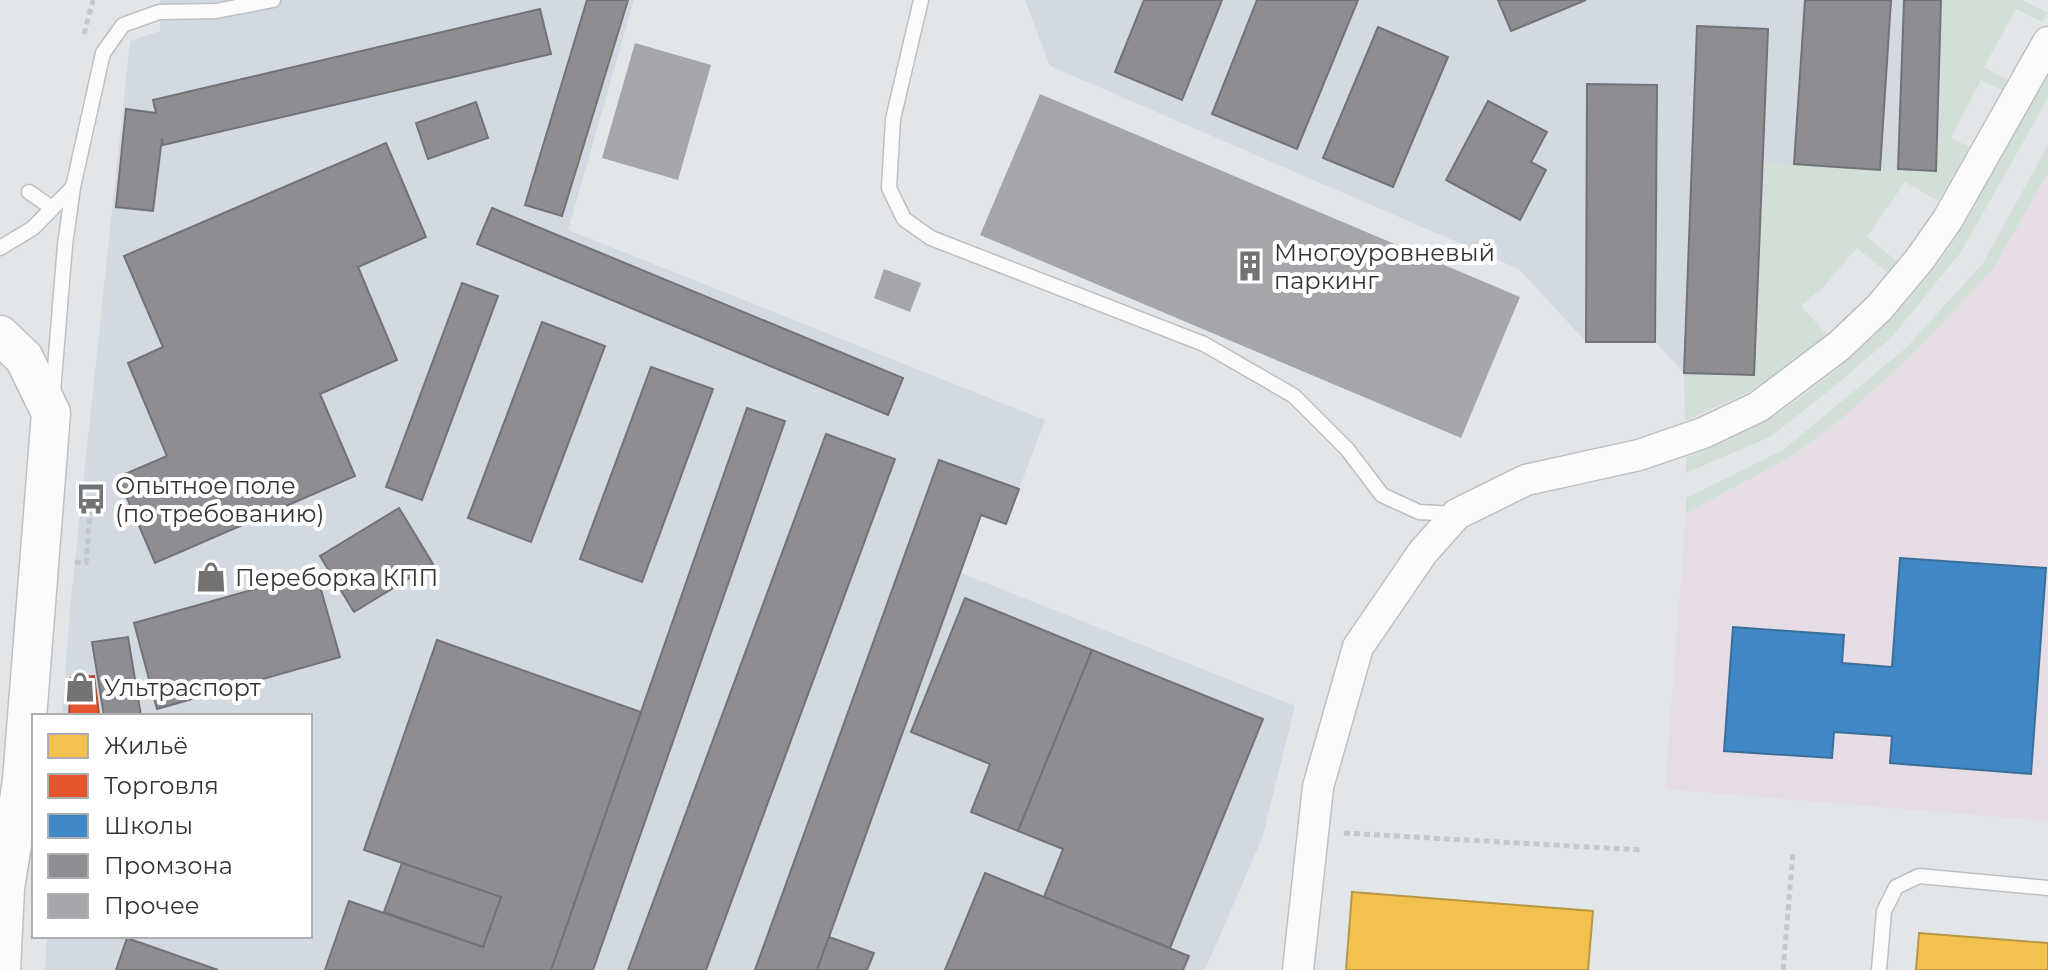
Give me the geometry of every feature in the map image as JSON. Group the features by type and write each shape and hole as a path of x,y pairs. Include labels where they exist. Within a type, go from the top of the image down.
{"street":[{"path":"1298,970 1318,787 1358,647 1423,552 1457,514 1526,480 1639,455 1703,433 1758,407 1829,354 1880,307 1920,259 1948,219 2048,42"},
{"path":"0,335 24,358 51,413 11,796 1,970"}],"lane":[{"path":"51,413 73,187 103,53 123,25 159,12 216,11 273,0"},
{"path":"921,0 893,119 889,188 904,219 931,238 1204,344 1294,396 1347,449 1382,495 1419,512 1457,514"},
{"path":"0,248 33,228 73,187"},
{"path":"29,192 52,208"},
{"path":"1879,970 1884,911 1896,887 1919,876 2048,888"}],"path":[{"path":"81,44 93,0"},
{"path":"1343,848 1344,832 1641,850"},
{"path":"1783,970 1793,853"}],"shaded area":[{"path":"160,0 634,0 568,230 1045,420 1006,524 981,516 961,573 1295,706 1263,836 1205,970 45,970 47,938 312,938 312,714 62,714 70,608 130,41 160,31"},
{"path":"1025,0 1941,0 1936,171 1880,170 1754,375 1684,373 1655,342 1586,342 1519,269 1050,66"},
{"path":"1941,0 2023,0 2048,13 2042,22 2016,9 1984,67 2010,82 2005,92 1981,80 1951,137 1974,150 1938,201 1905,182 1867,237 1897,261 1888,273 1857,248 1823,287 1801,306 1827,335 1759,387 1685,421 1684,373 1754,375 1762,163 1935,171"},
{"path":"2048,73 2048,98 1961,252 1891,338 1770,437 1686,473 1686,457 1762,423 1798,399 1833,373 1897,313 1953,241"},
{"path":"2048,145 2048,173 1993,269 1912,355 1840,420 1789,458 1686,513 1686,498 1783,450 1906,348 1983,263"},
{"path":"2048,173 2048,821 1665,789 1686,513 1789,458 1993,269"}],"building: Жильё":[{"path":"1352,892 1593,911 1588,970 1346,970"},
{"path":"1919,933 2048,943 2048,970 1916,970"}],"building: Торговля":[{"path":"94,676 99,714 69,714 71,678"}],"building: Школы":[{"path":"1900,558 2046,568 2031,774 1890,763 1892,736 1834,732 1832,758 1724,751 1733,627 1844,635 1842,663 1892,667"}],"building: Промзона":[{"path":"587,0 628,0 562,216 525,205"},
{"path":"1144,0 1222,0 1182,100 1115,72"},
{"path":"1257,0 1358,0 1297,149 1212,114"},
{"path":"1498,0 1586,0 1511,31"},
{"path":"1805,0 1891,0 1880,170 1794,164"},
{"path":"1904,0 1941,0 1936,171 1898,169"},
{"path":"540,9 551,54 163,145 162,138 153,211 116,207 126,109 156,113 153,100"},
{"path":"1697,26 1768,29 1754,375 1684,373"},
{"path":"1378,27 1448,57 1393,187 1323,158"},
{"path":"1587,84 1657,85 1655,342 1586,342"},
{"path":"1488,101 1547,132 1531,162 1546,170 1520,220 1446,180"},
{"path":"476,102 488,138 428,159 416,123"},
{"path":"386,143 426,237 358,267 397,360 320,394 355,476 155,563 118,477 167,456 128,363 163,347 124,256"},
{"path":"492,208 903,378 888,415 477,244"},
{"path":"462,283 498,296 422,500 386,487"},
{"path":"542,322 605,346 531,542 468,518"},
{"path":"651,367 713,389 642,582 580,559"},
{"path":"747,408 785,421 593,970 551,970"},
{"path":"826,434 895,459 706,970 628,970"},
{"path":"939,460 1019,489 1006,524 981,515 817,970 755,970"},
{"path":"399,508 433,564 354,612 320,556"},
{"path":"316,572 340,657 157,709 134,623"},
{"path":"965,598 1092,650 1018,831 971,812 990,764 911,732"},
{"path":"128,637 141,714 104,714 92,642"},
{"path":"437,640 641,712 551,970 325,970 349,901 483,947 501,897 364,850"},
{"path":"1092,650 1263,719 1170,948 1044,897 1063,849 1018,831"},
{"path":"402,863 501,897 483,947 384,912"},
{"path":"985,873 1189,956 1183,970 945,970"},
{"path":"829,937 874,953 867,970 817,970"},
{"path":"127,938 218,970 116,970"}],"building: Прочее":[{"path":"635,43 711,65 678,180 602,158"},
{"name":"Многоуровневый паркинг","path":"1040,94 1520,297 1461,438 980,235"},
{"path":"884,269 921,283 910,312 874,298"}],"place":[{"name":"Многоуровневый паркинг","path":"1250,266"},
{"name":"Опытное поле (по требованию)","path":"91,499"},
{"name":"Переборка КПП","path":"211,577"},
{"name":"Ультраспорт","path":"80,687"}]}
